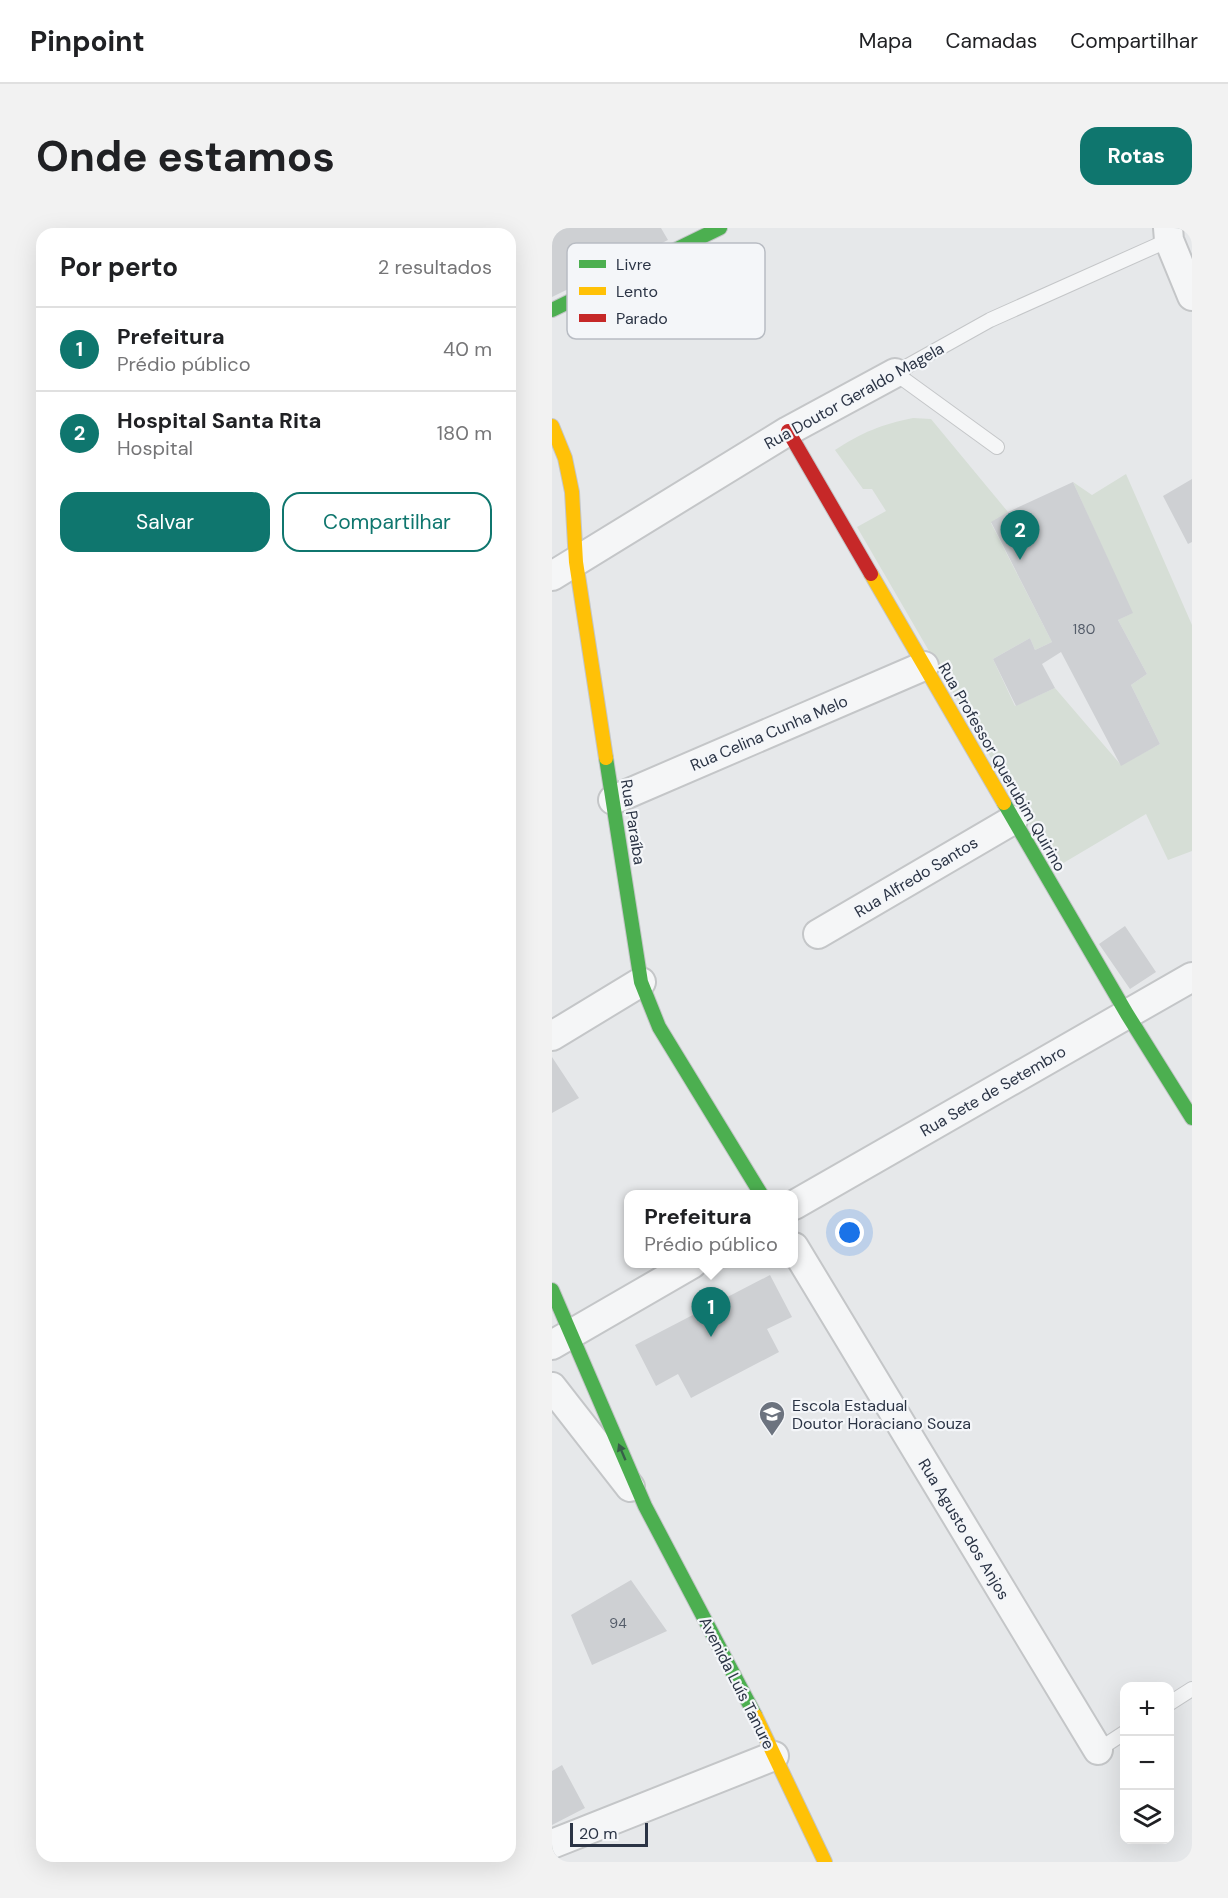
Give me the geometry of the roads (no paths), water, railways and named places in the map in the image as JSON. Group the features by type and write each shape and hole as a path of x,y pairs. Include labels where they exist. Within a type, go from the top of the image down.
{"street":[{"path":"689,243 720,228"},
{"path":"1168,234 1192,296"},
{"path":"552,310 567,303"},
{"name":"Rua Doutor Geraldo Magela","path":"564,569 788,431 895,373"},
{"name":"Rua Paraíba","path":"552,426 568,468 575,505 564,569 613,800 641,982 659,1027 759,1190"},
{"name":"Rua Professor Querubim Quirino","path":"788,431 1127,1014 1192,1118"},
{"name":"Rua Celina Cunha Melo","path":"613,800 924,666"},
{"name":"Rua Alfredo Santos","path":"818,934 1013,820"},
{"name":"Rua Sete de Setembro","path":"798,1203 1192,977"},
{"path":"552,1036 641,982"},
{"name":"Rua Agusto dos Anjos","path":"798,1254 1098,1750"},
{"path":"561,1339 683,1268"},
{"name":"Avenida Luís Tanure","path":"552,1290 561,1339 645,1506 759,1723 825,1862"},
{"name":"Avenida Luís Tanure","path":"552,1387 645,1506"},
{"path":"552,1844 774,1756"}],"lane":[{"name":"Rua Doutor Geraldo Magela","path":"895,373 990,320 1168,234"},
{"path":"895,373 998,447"},
{"path":"1174,1700 1192,1689"},
{"path":"1098,1750 1120,1735"}],"place":[{"name":"Hospital Santa Rita","path":"1020,560"},
{"name":"Prefeitura","path":"711,1337"},
{"name":"Escola Estadual Doutor Horaciano Souza","path":"772,1437"}]}
